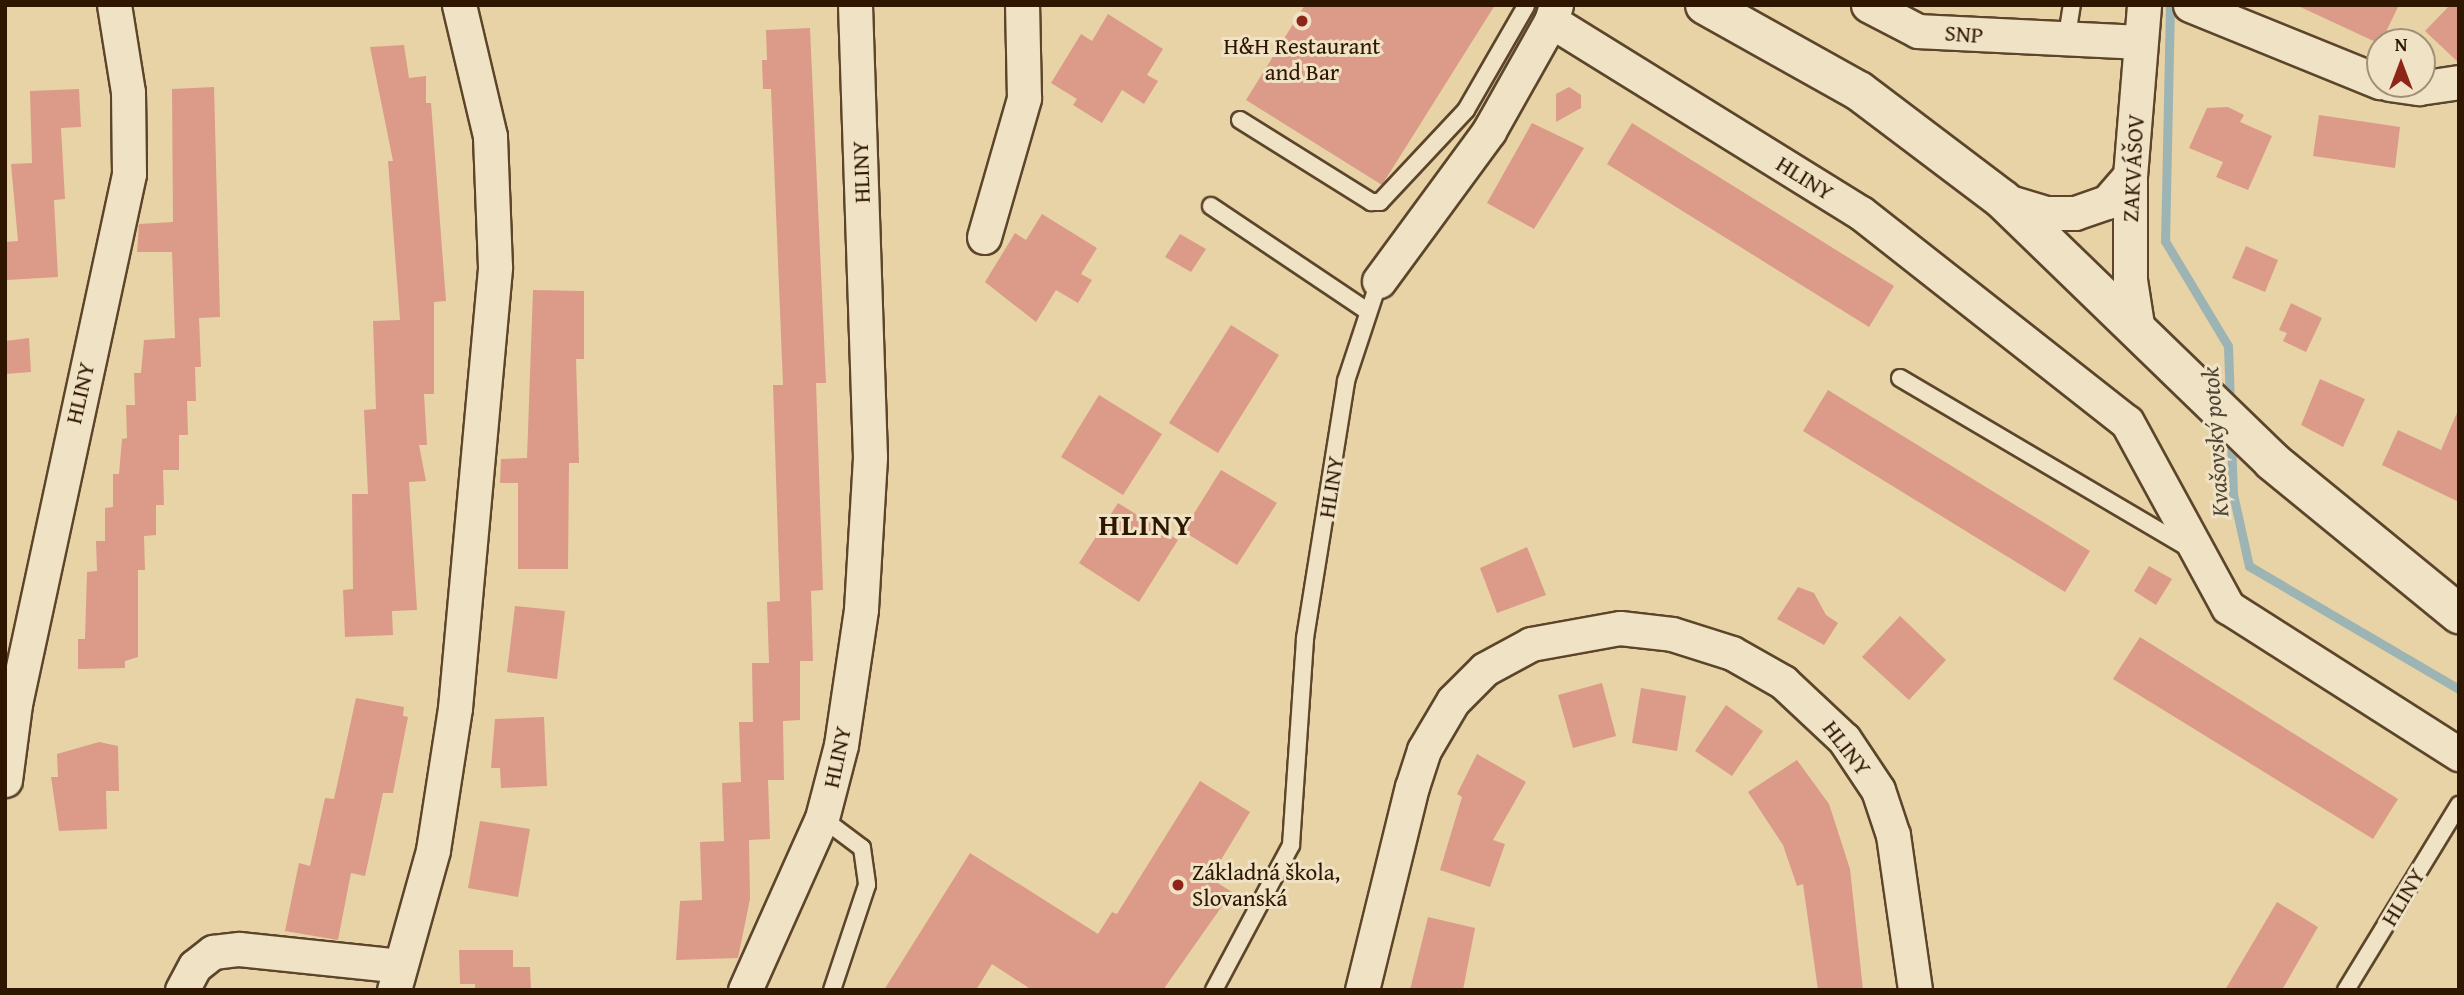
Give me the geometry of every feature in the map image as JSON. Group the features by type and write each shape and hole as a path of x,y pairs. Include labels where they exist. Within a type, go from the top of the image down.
{"main road":[{"path":"1706,5 1859,91 2003,200 2273,461 2459,614"}],"street":[{"name":"HLINY","path":"5,780 15,704 129,174 128,92 114,5"},
{"path":"181,990 195,966 213,952 239,949 397,978 433,850 455,708 495,267 491,136 459,5"},
{"name":"HLINY","path":"745,990 822,818 856,653 870,457 855,5"},
{"path":"984,237 1024,98 1022,5"},
{"name":"SNP","path":"1868,5 1918,31 2066,42 2140,42"},
{"name":"ZAKVÁŠOV","path":"2138,331 2130,280 2130,176 2144,5"},
{"path":"2190,5 2366,76"},
{"name":"HLINY","path":"1372,295 1489,131 1544,11 1861,213 2127,422 2195,552 2228,607 2459,754"},
{"path":"2436,85 2459,82"},
{"path":"2003,200 2046,213 2075,213 2107,202 2130,176"},
{"name":"HLINY","path":"1362,990 1412,787 1424,750 1452,701 1486,669 1531,644 1619,628 1672,634 1732,653 1783,682 1844,739 1878,790 1894,835 1915,990"}],"lane":[{"path":"2066,42 2072,5"},
{"path":"1240,120 1371,202 1380,202 1466,110 1544,11"},
{"path":"1211,206 1372,295"},
{"name":"HLINY","path":"1214,990 1291,845 1305,638 1346,381 1372,295"},
{"name":"HLINY","path":"1900,378 2195,552"},
{"name":"HLINY","path":"2346,990 2459,805"},
{"path":"822,818 862,848 867,885 832,990"}],"building":[{"path":"1305,5 1495,5 1382,185 1246,100"},
{"path":"2296,5 2399,5 2388,28 2366,28 2366,38"},
{"path":"2450,5 2459,5 2459,63 2436,41 2436,28 2428,28"},
{"path":"1108,14 1163,49 1147,75 1158,81 1144,104 1122,90 1102,123 1073,105 1077,99 1051,83 1081,34 1092,41"},
{"path":"810,28 826,383 816,383 823,590 811,591 813,661 800,661 800,720 783,721 784,780 768,780 770,839 749,840 750,899 738,958 676,960 680,901 702,900 700,842 724,841 722,783 741,782 739,722 753,722 752,663 769,663 767,602 780,601 773,385 783,385 771,89 763,89 762,60 767,60 766,30"},
{"path":"404,45 409,78 426,76 426,103 431,103 446,301 434,302 434,394 424,394 427,445 419,445 426,481 409,482 417,610 392,611 393,635 345,637 343,590 353,589 352,494 368,494 364,410 376,409 373,321 400,320 388,161 393,161 370,47"},
{"path":"214,87 220,317 199,318 201,367 195,367 196,401 187,401 188,435 179,435 179,470 163,470 164,505 156,505 156,535 144,536 145,570 138,570 138,657 125,661 125,668 78,669 78,639 85,639 87,572 97,571 96,541 105,541 105,508 113,507 113,474 119,474 122,439 127,438 126,405 135,405 134,373 141,373 144,340 175,338 172,252 137,252 139,224 173,222 172,89"},
{"path":"1569,87 1581,95 1581,108 1556,122 1556,94"},
{"path":"79,89 81,127 61,128 65,199 54,200 58,277 7,280 5,242 18,241 11,164 32,163 30,91"},
{"path":"2228,107 2244,115 2240,122 2272,136 2248,190 2216,177 2223,162 2189,148 2207,108"},
{"path":"2319,115 2400,127 2395,168 2313,156"},
{"path":"1532,123 1584,148 1534,229 1487,203"},
{"path":"1632,123 1894,286 1869,327 1607,164"},
{"path":"1042,214 1097,248 1081,274 1092,280 1078,303 1056,290 1036,322 985,282 1015,233 1026,240"},
{"path":"1180,234 1206,249 1191,272 1165,257"},
{"path":"2246,246 2278,260 2265,292 2232,278"},
{"path":"533,290 584,291 584,359 576,359 579,463 569,463 568,569 518,569 518,483 500,483 501,459 527,458"},
{"path":"2291,303 2322,318 2306,352 2283,341 2287,333 2279,330"},
{"path":"1231,325 1279,355 1218,453 1169,423"},
{"path":"29,338 31,372 5,374 5,341"},
{"path":"2320,379 2365,399 2343,447 2301,425"},
{"path":"1828,390 2090,551 2065,592 1803,431"},
{"path":"1099,395 1162,434 1123,495 1061,457"},
{"path":"2459,408 2459,502 2382,465 2398,430 2441,450"},
{"path":"1221,470 1277,503 1237,565 1183,531"},
{"path":"1118,503 1178,540 1139,602 1079,563"},
{"path":"1527,547 1546,595 1497,613 1480,568"},
{"path":"2149,566 2172,579 2156,605 2134,591"},
{"path":"1798,587 1814,593 1826,615 1838,623 1824,645 1777,619"},
{"path":"515,606 565,611 557,679 507,672"},
{"path":"1900,616 1946,660 1909,700 1862,657"},
{"path":"2140,637 2398,799 2373,839 2113,679"},
{"path":"1602,683 1616,736 1573,748 1558,695"},
{"path":"1641,688 1686,696 1677,751 1632,743"},
{"path":"356,698 404,707 403,716 408,717 393,793 383,793 365,876 351,873 338,940 285,931 299,863 310,866 325,798 334,799"},
{"path":"1726,705 1763,731 1732,776 1695,751"},
{"path":"544,717 547,786 501,788 500,768 491,768 495,719"},
{"path":"99,742 118,746 119,791 106,791 107,829 59,831 51,777 58,777 57,754"},
{"path":"1477,754 1526,782 1493,840 1505,844 1490,887 1440,870 1462,797 1457,794"},
{"path":"1797,760 1829,804 1850,869 1863,990 1818,990 1803,884 1797,886 1783,845 1748,792"},
{"name":"Základná škola, Slovanská","path":"1200,781 1250,812 1210,878 1232,892 1163,990 1032,990 992,964 976,990 884,990 970,853 1098,934 1112,912 1117,914"},
{"path":"480,821 530,829 518,897 468,888"},
{"path":"2277,902 2318,927 2282,990 2225,990"},
{"path":"1428,917 1475,928 1463,990 1410,990"},
{"path":"459,950 513,950 513,967 530,967 531,990 475,990 475,984 460,984"}],"waterway":[{"name":"Kvašovský potok","path":"2170,5 2165,241 2228,346 2230,403"},
{"name":"Kvašovský potok","path":"2231,438 2233,494 2249,566 2459,689"}],"place":[{"name":"H&H Restaurant and Bar","path":"1302,21"},
{"name":"Základná škola, Slovanská","path":"1178,885"}],"district":[{"name":"HLINY","path":"1146,524"}]}
